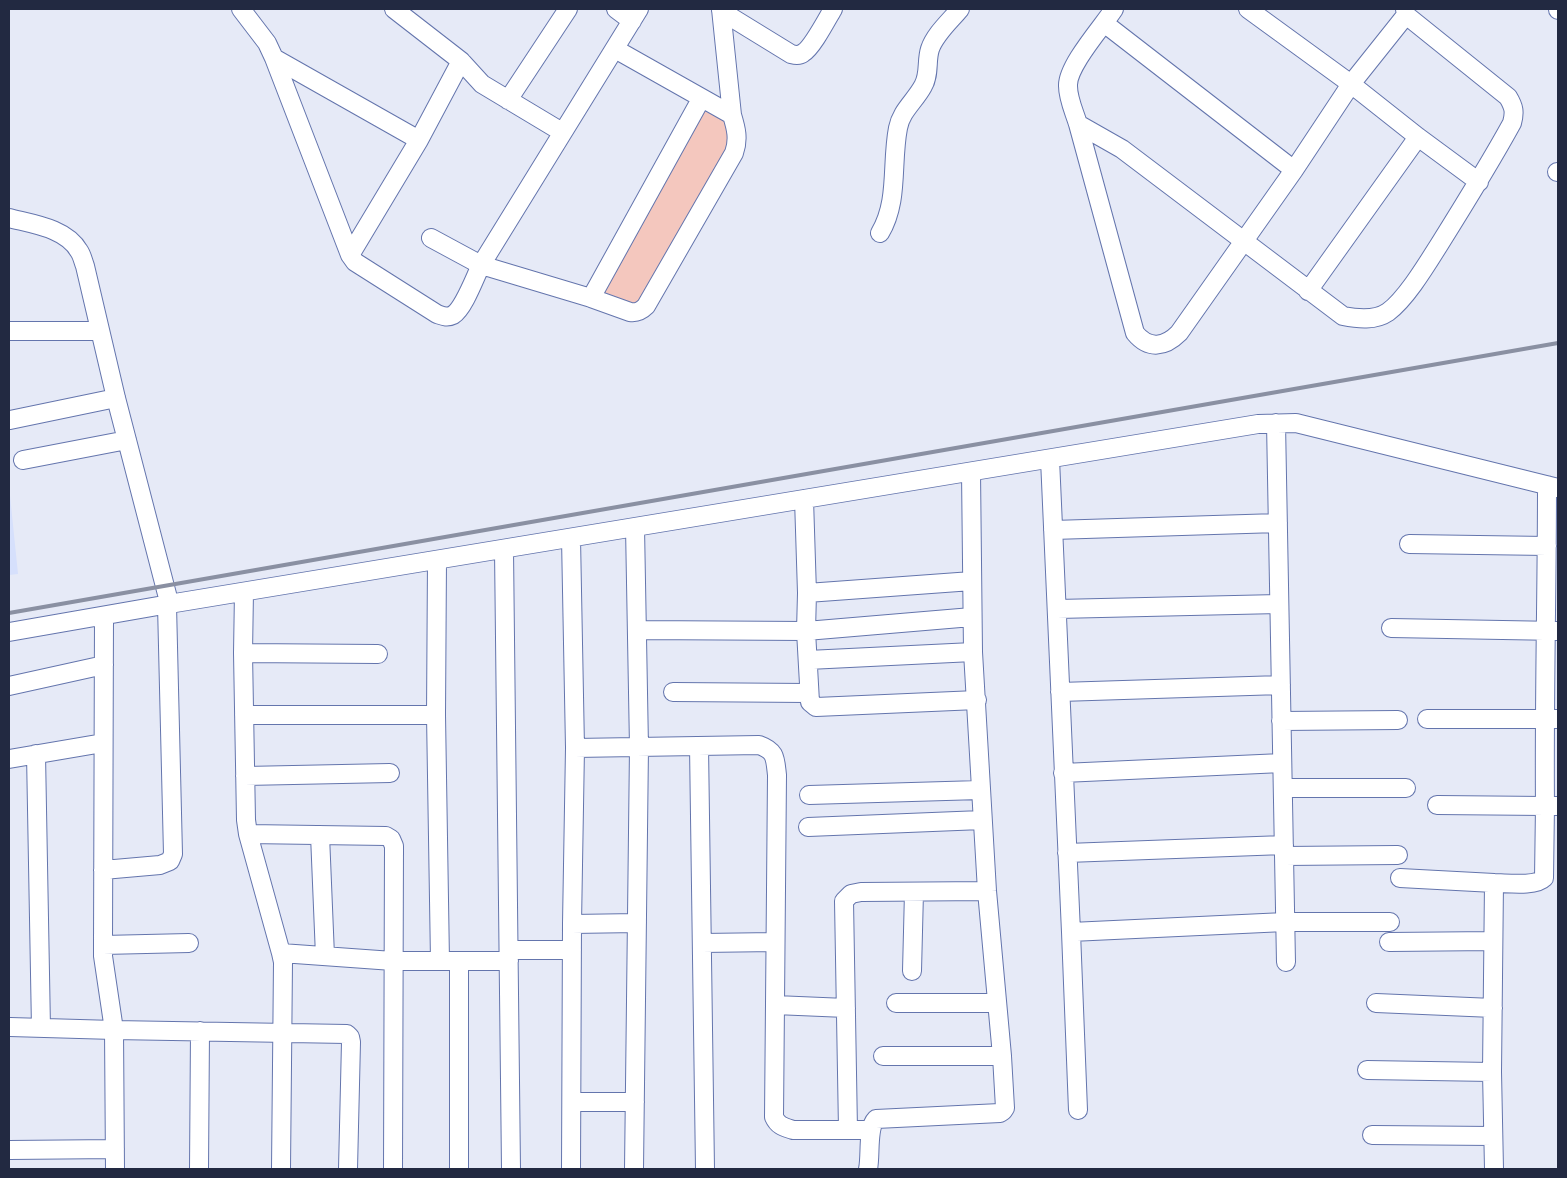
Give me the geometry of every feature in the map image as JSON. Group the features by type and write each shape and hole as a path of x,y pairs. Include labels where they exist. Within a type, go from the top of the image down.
{"street":[{"path":"241,9 267,43 274,58 350,255 362,267 445,317 452,316 459,309 481,265 636,15 616,9"},
{"path":"394,9 461,61 482,84 562,132"},
{"path":"508,100 568,9"},
{"path":"721,10 791,54 796,55 802,54 808,49 833,9"},
{"path":"880,233 887,221 892,201 896,138 902,116 925,83 930,49 960,9"},
{"path":"1078,124 1122,149 1244,240 1308,291 1343,316 1357,319 1374,318 1388,312 1420,274 1479,182 1512,124 1515,113 1508,97 1406,12 1350,84 1294,170 1244,240 1179,333 1172,340 1164,344 1151,344 1142,340 1136,332 1069,96 1068,83 1072,68 1114,9"},
{"path":"431,238 481,265 592,298 635,313 641,311 646,306 734,153 737,144 721,10"},
{"path":"1250,10 1479,182"},
{"path":"1104,23 1294,170"},
{"path":"615,49 701,99 732,114"},
{"path":"274,58 419,140"},
{"path":"350,255 419,140 461,61"},
{"path":"592,298 701,99"},
{"path":"1308,291 1418,137"},
{"path":"9,218 46,228 63,235 73,242 79,250 85,266 116,398 171,604 173,854 170,861 160,865 103,870"},
{"path":"9,331 100,331"},
{"path":"10,420 116,398"},
{"path":"1276,423 1286,962"},
{"path":"9,632 1249,426 1296,423 1553,486 1548,546 1553,630 1552,806 1544,878 1540,882 1494,883 1400,878"},
{"path":"23,460 127,440"},
{"path":"1050,459 1072,932 1078,1110"},
{"path":"868,1169 871,1130 873,1122 880,1117 1004,1112 1005,1108 980,790 972,618 971,472"},
{"path":"804,500 807,593 806,631 810,702 816,707 976,700"},
{"path":"1053,530 1278,522"},
{"path":"634,1169 639,747 635,527"},
{"path":"570,538 575,748 571,1169"},
{"path":"1409,544 1548,546"},
{"path":"504,550 511,1169"},
{"path":"437,560 436,715 440,961"},
{"path":"807,593 972,581"},
{"path":"244,592 245,776 248,834 281,953 283,973 281,1169"},
{"path":"1057,610 1279,604"},
{"path":"104,616 103,956 114,1030 115,1169"},
{"path":"637,630 806,631 972,618"},
{"path":"1391,628 1553,630"},
{"path":"243,652 378,654"},
{"path":"808,660 973,652"},
{"path":"9,686 104,665"},
{"path":"1060,692 1281,685"},
{"path":"672,692 808,693"},
{"path":"244,715 436,715"},
{"path":"1427,719 1551,719"},
{"path":"1281,721 1398,720"},
{"path":"9,759 103,743"},
{"path":"575,748 759,745 769,748 775,757 777,774 774,1117 782,1127 793,1130 871,1130"},
{"path":"699,746 705,1169"},
{"path":"36,754 41,1028"},
{"path":"1064,773 1282,763"},
{"path":"245,776 390,773"},
{"path":"1282,788 1406,788"},
{"path":"809,795 980,790"},
{"path":"1438,805 1552,806"},
{"path":"808,827 982,820"},
{"path":"248,834 379,835 392,839 394,846 393,1169"},
{"path":"320,834 325,956"},
{"path":"1067,853 1284,850 1398,855"},
{"path":"1494,883 1492,1072 1494,1169"},
{"path":"848,1130 844,901 851,894 861,892 987,891"},
{"path":"912,971 914,892"},
{"path":"1072,932 1285,922 1390,922"},
{"path":"572,924 637,923"},
{"path":"702,943 775,942"},
{"path":"1389,942 1493,942"},
{"path":"103,946 189,943"},
{"path":"281,953 394,962 459,961 572,950"},
{"path":"459,961 459,1169"},
{"path":"896,1003 996,1003"},
{"path":"1376,1003 1493,1008"},
{"path":"775,1005 846,1008"},
{"path":"10,1027 282,1034 343,1033 350,1037 348,1169"},
{"path":"199,1169 200,1031"},
{"path":"883,1056 1002,1056"},
{"path":"1367,1070 1492,1072"},
{"path":"572,1102 635,1102"},
{"path":"1372,1135 1493,1136"},
{"path":"9,1150 115,1149"}],"shaded area":[{"path":"703,111 724,118 734,137 637,309 599,292"},
{"path":"9,486 18,574 9,575"}],"railway":[{"path":"9,613 1558,343"}]}
